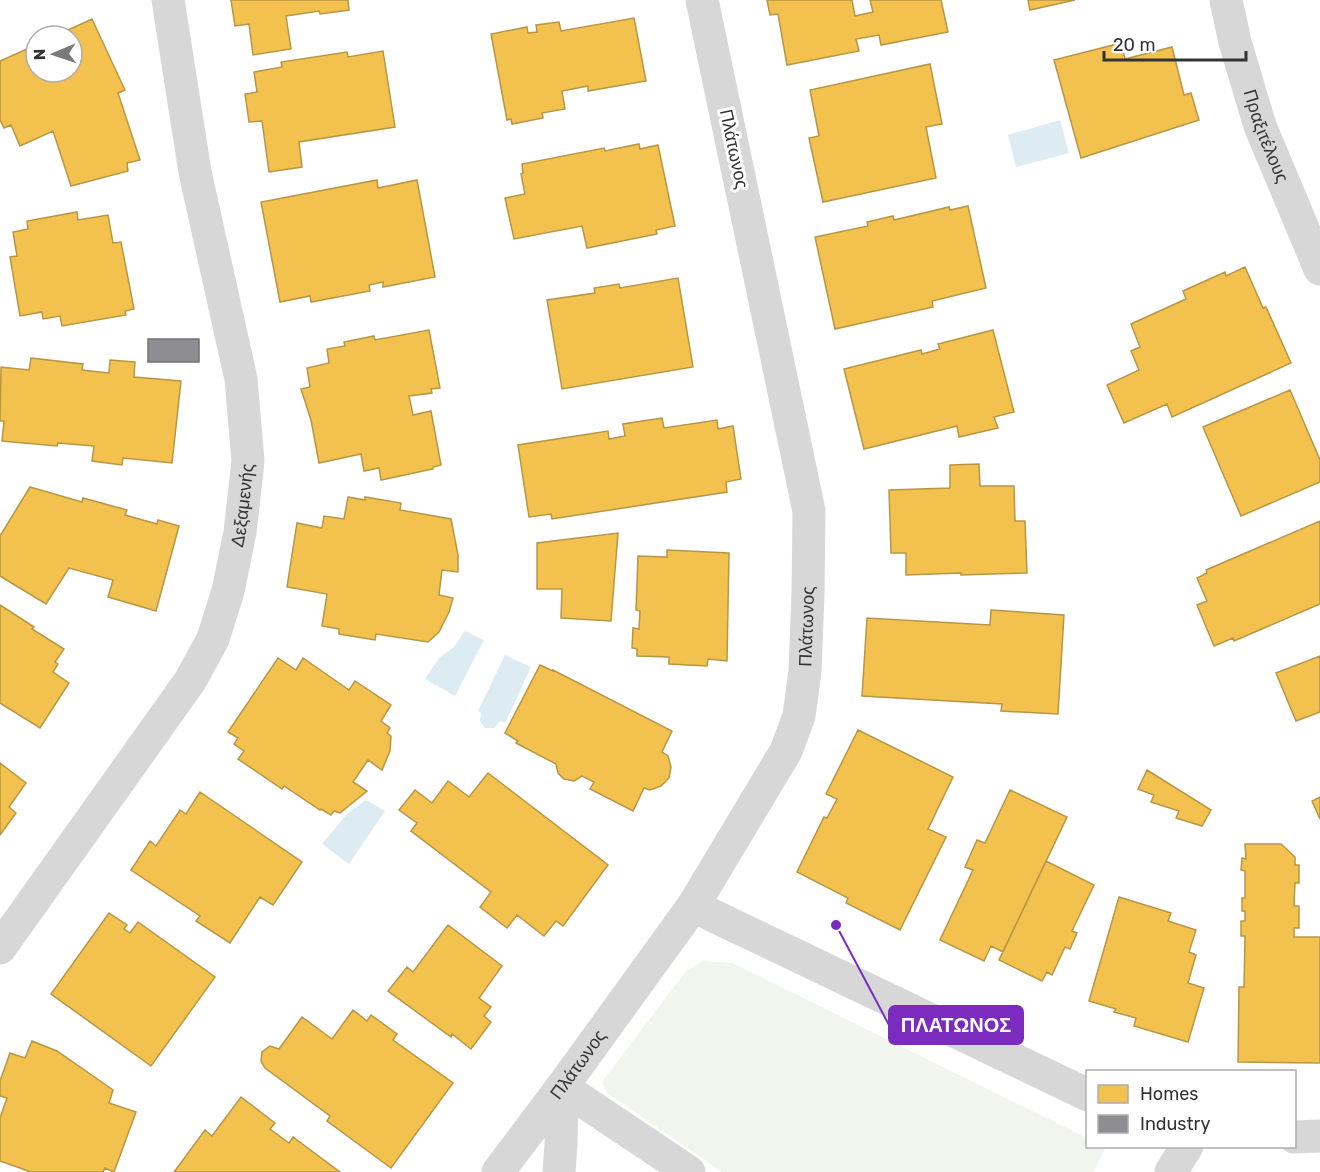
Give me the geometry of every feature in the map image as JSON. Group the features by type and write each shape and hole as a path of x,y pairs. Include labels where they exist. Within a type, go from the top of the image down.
{"street":[{"name":"Δεξαμενής","path":"0,948 190,681 213,639 228,591 240,532 248,461 241,379 195,172 168,0"},
{"name":"Πλάτωνος","path":"498,1172 693,906 786,751 799,716 806,670 809,511 702,0"},
{"name":"Πραξιτέλους","path":"1226,0 1235,42 1260,126 1320,269"},
{"path":"693,906 1086,1094"},
{"path":"559,1172 562,1087"},
{"path":"562,1087 689,1172"},
{"path":"1296,1137 1320,1136"},
{"path":"1171,1172 1186,1148"}],"shaded area":[{"path":"1060,120 1069,153 1016,167 1008,135"},
{"path":"465,631 484,640 455,696 425,679 439,658 454,647"},
{"path":"505,655 531,667 505,723 500,721 494,728 485,728 480,721 481,713 478,711"},
{"path":"366,800 385,811 349,864 322,844 347,814"},
{"path":"703,961 732,963 1086,1138 1086,1148 1105,1148 1093,1172 722,1172 607,1093 602,1082 686,971"}],"building: Homes":[{"path":"231,0 348,0 349,10 320,14 319,11 286,16 291,49 253,55 249,24 235,26"},
{"path":"767,0 852,0 855,16 873,12 870,0 941,0 948,32 881,45 879,35 856,39 859,51 787,65 778,14 770,15"},
{"path":"1028,0 1075,0 1030,10"},
{"path":"634,18 646,81 588,91 588,86 562,91 565,109 542,113 543,118 512,124 511,119 507,120 491,34 527,27 528,33 537,32 536,25 559,22 561,31"},
{"path":"92,19 125,90 118,93 140,160 127,163 128,171 71,186 53,131 20,146 11,125 4,128 0,120 0,61 24,50 24,84 84,84 84,24 81,24"},
{"path":"1121,43 1125,59 1172,47 1184,95 1191,93 1199,120 1081,158 1054,60"},
{"path":"383,51 395,127 299,142 302,167 269,172 262,121 249,122 245,94 257,92 254,72 282,67 281,62 347,52 348,57"},
{"path":"930,64 942,124 926,127 936,178 823,202 809,138 819,136 810,90"},
{"path":"639,144 640,149 658,145 675,226 656,230 657,234 587,248 582,226 514,239 505,198 525,194 521,174 523,173 522,164 604,148 605,151"},
{"path":"377,180 378,188 417,180 435,277 383,287 383,282 369,285 370,291 311,302 310,296 280,302 261,202"},
{"path":"968,206 986,288 932,301 933,307 835,329 815,237 868,226 867,222 893,216 894,220 949,207 950,210"},
{"path":"77,212 78,220 108,215 113,243 121,242 134,309 125,311 126,315 62,326 60,316 43,319 42,312 20,316 10,257 17,256 13,232 28,229 27,221"},
{"path":"1245,267 1291,363 1172,417 1167,404 1124,423 1107,385 1139,370 1131,351 1140,347 1131,324 1186,299 1183,291 1225,272 1226,276"},
{"path":"678,278 693,367 562,389 547,300 595,293 594,288 619,284 620,288"},
{"path":"429,330 440,388 431,389 432,393 409,396 413,415 431,411 441,465 433,469 381,480 379,468 364,471 361,454 319,463 311,420 301,389 310,387 307,368 329,363 327,349 345,346 344,342 374,336 375,340"},
{"path":"993,330 1014,412 994,417 998,428 959,437 957,426 864,449 844,369 921,350 922,354 940,349 938,344"},
{"path":"31,358 83,364 82,370 109,373 110,360 135,362 134,377 181,381 172,463 123,458 122,465 92,461 94,446 58,443 57,446 2,441 4,421 0,421 1,367 29,370"},
{"path":"1290,390 1320,460 1320,482 1241,516 1203,427"},
{"path":"662,418 664,428 717,420 718,429 733,426 741,479 726,482 727,492 552,519 551,514 529,517 518,445 608,431 609,439 625,436 623,424"},
{"path":"979,464 980,486 1014,486 1015,521 1025,521 1027,573 906,575 906,553 891,553 889,490 950,488 950,465"},
{"path":"30,487 82,502 83,498 127,510 125,515 157,524 158,520 179,526 156,611 108,597 113,580 69,568 46,604 0,576 0,536"},
{"path":"348,497 365,500 365,497 401,503 400,510 451,519 458,555 458,572 442,570 439,595 453,598 439,632 428,642 376,634 375,640 339,634 339,629 322,626 327,594 287,587 297,523 322,528 324,516 344,519"},
{"path":"1320,521 1320,604 1234,641 1233,638 1214,646 1197,605 1207,601 1197,578 1207,573 1206,570"},
{"path":"618,533 611,621 561,618 562,589 537,589 537,543"},
{"path":"667,550 729,553 727,661 708,659 707,666 669,664 669,657 637,656 637,649 632,648 633,628 639,629 640,611 636,610 638,556 667,557"},
{"path":"0,605 64,649 55,662 58,664 53,672 69,683 40,728 0,703"},
{"path":"991,610 1064,615 1058,714 1001,711 1002,704 862,696 867,618 990,625"},
{"path":"1320,656 1320,712 1296,721 1276,673"},
{"path":"278,658 296,670 303,658 349,690 355,681 391,705 381,721 390,728 387,733 391,736 390,751 382,770 368,760 353,782 367,791 340,813 334,811 331,815 320,810 284,786 282,789 238,759 244,751 234,744 238,738 228,732"},
{"path":"540,665 672,731 662,752 668,756 671,767 669,778 661,786 650,790 644,788 633,811 590,789 594,782 582,776 574,781 564,779 558,773 556,764 516,743 518,741 505,733"},
{"path":"858,730 953,777 928,829 946,837 900,930 846,903 848,898 797,872 824,817 827,818 837,799 826,794"},
{"path":"0,763 26,783 9,807 16,813 0,835"},
{"path":"1147,770 1211,810 1202,826 1176,818 1179,811 1151,802 1154,795 1138,789"},
{"path":"488,773 608,865 563,926 556,921 544,936 517,915 507,928 480,907 491,892 411,831 417,823 399,810 415,790 432,803 448,781 469,797"},
{"path":"1010,790 1067,817 1003,952 991,946 984,961 940,940 973,870 965,867 977,840 985,843"},
{"path":"200,792 302,862 273,905 260,897 230,943 196,921 200,916 131,870 150,841 156,846 180,810 186,814"},
{"path":"1320,797 1320,819 1312,801"},
{"path":"1245,844 1281,844 1295,857 1295,865 1299,865 1299,883 1295,883 1294,906 1299,906 1299,928 1294,928 1294,937 1320,937 1320,1063 1238,1062 1239,987 1244,987 1245,936 1241,936 1241,921 1245,921 1242,898 1245,898 1245,871 1241,870 1242,858 1246,859"},
{"path":"1046,861 1094,885 1072,931 1077,933 1070,949 1065,947 1052,975 1047,972 1042,981 999,960"},
{"path":"1119,897 1171,913 1168,921 1196,930 1189,952 1196,955 1188,983 1204,988 1188,1042 1134,1026 1136,1018 1114,1012 1116,1009 1089,1001"},
{"path":"109,913 127,925 124,929 130,933 138,922 215,977 151,1066 51,994"},
{"path":"448,925 502,966 479,998 491,1007 484,1016 491,1022 471,1049 388,991 407,967 413,972"},
{"path":"353,1010 367,1021 371,1015 397,1034 393,1040 453,1083 391,1168 327,1121 330,1116 265,1068 261,1061 262,1052 270,1046 279,1049 302,1017 332,1039"},
{"path":"32,1041 57,1051 113,1090 109,1103 136,1112 114,1172 105,1168 103,1172 31,1172 0,1161 0,1118 7,1098 0,1096 0,1081 10,1053 25,1058"},
{"path":"241,1097 275,1123 270,1129 289,1143 293,1137 340,1172 174,1172 205,1130 212,1136"}],"building: Industry":[{"path":"148,339 199,339 199,362 148,362"}],"place":[{"name":"ΠΛΑΤΩΝΟΣ","path":"836,925"}]}
